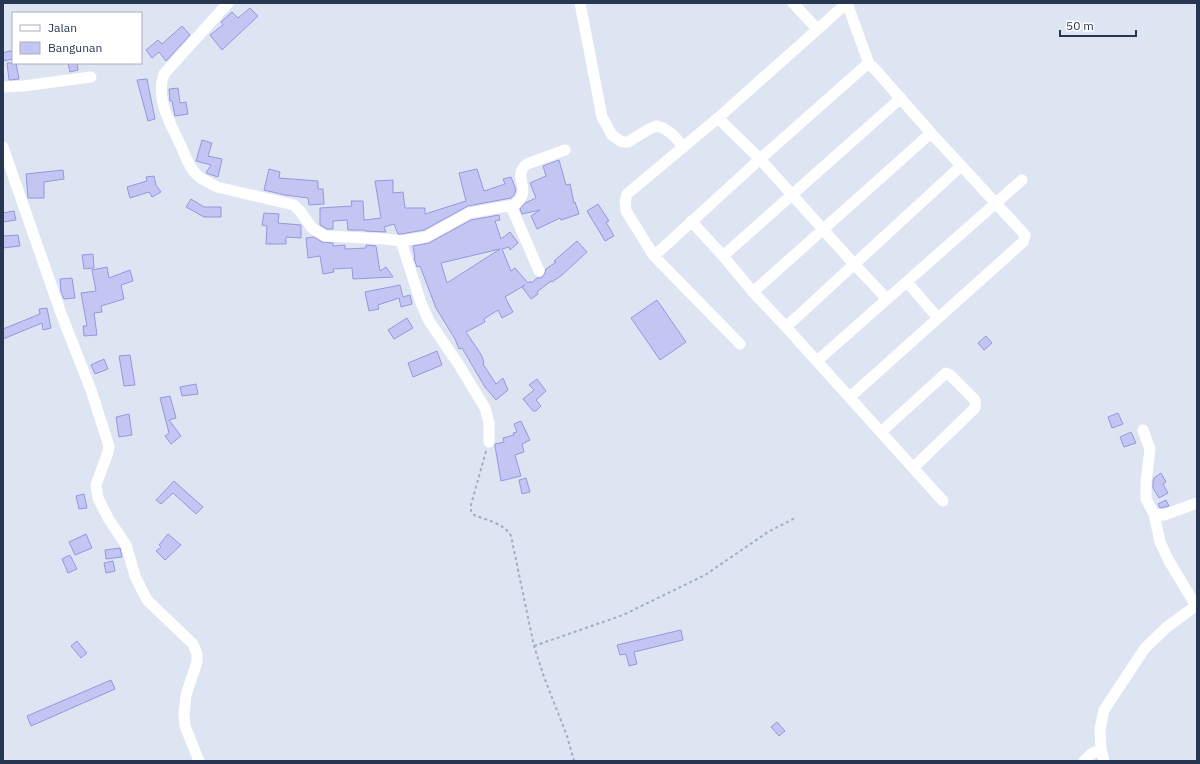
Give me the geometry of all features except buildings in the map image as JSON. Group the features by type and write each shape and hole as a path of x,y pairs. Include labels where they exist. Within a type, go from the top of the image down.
{"street":[{"path":"228,3 164,74 162,79 161,96 164,111 189,165 196,174 206,182 217,187 294,205 312,228 325,236 401,241 426,237 469,213 512,206 520,201 524,191 520,175 523,167 527,164 565,150"},
{"path":"580,3 602,117 612,135 622,142 628,142 656,126 663,128 672,134 684,147"},
{"path":"793,3 817,29"},
{"path":"740,344 654,256 626,211 625,202 627,194 718,118 847,3 869,64 1025,236 1025,239 850,397"},
{"path":"654,256 760,159 869,64"},
{"path":"3,87 23,86 91,77"},
{"path":"723,256 901,98"},
{"path":"718,118 760,159 887,299"},
{"path":"753,292 931,133"},
{"path":"3,147 62,316 91,390 109,446 96,485 98,498 108,518 126,545 135,576 147,600 193,644 197,654 197,662 186,695 184,713 186,726 199,761"},
{"path":"786,327 961,166"},
{"path":"817,361 1022,180"},
{"path":"512,206 539,271"},
{"path":"691,221 753,292 943,501"},
{"path":"401,241 421,303 429,321 459,365 485,408 490,423 489,442"},
{"path":"907,282 938,318"},
{"path":"881,432 946,373 950,375 975,400 975,408 913,468"},
{"path":"1104,761 1101,749 1100,730 1104,710 1145,648 1167,627 1197,606 1169,561 1160,542 1154,514 1146,499 1146,482 1150,449 1143,430"},
{"path":"1154,514 1164,515 1197,503"},
{"path":"1084,761 1091,754 1101,749"}],"path":[{"path":"489,442 471,505 471,511 474,515 502,526 511,536 534,646 544,677 567,736 574,761"},
{"path":"534,646 623,615 705,575 768,532 795,518"}]}
